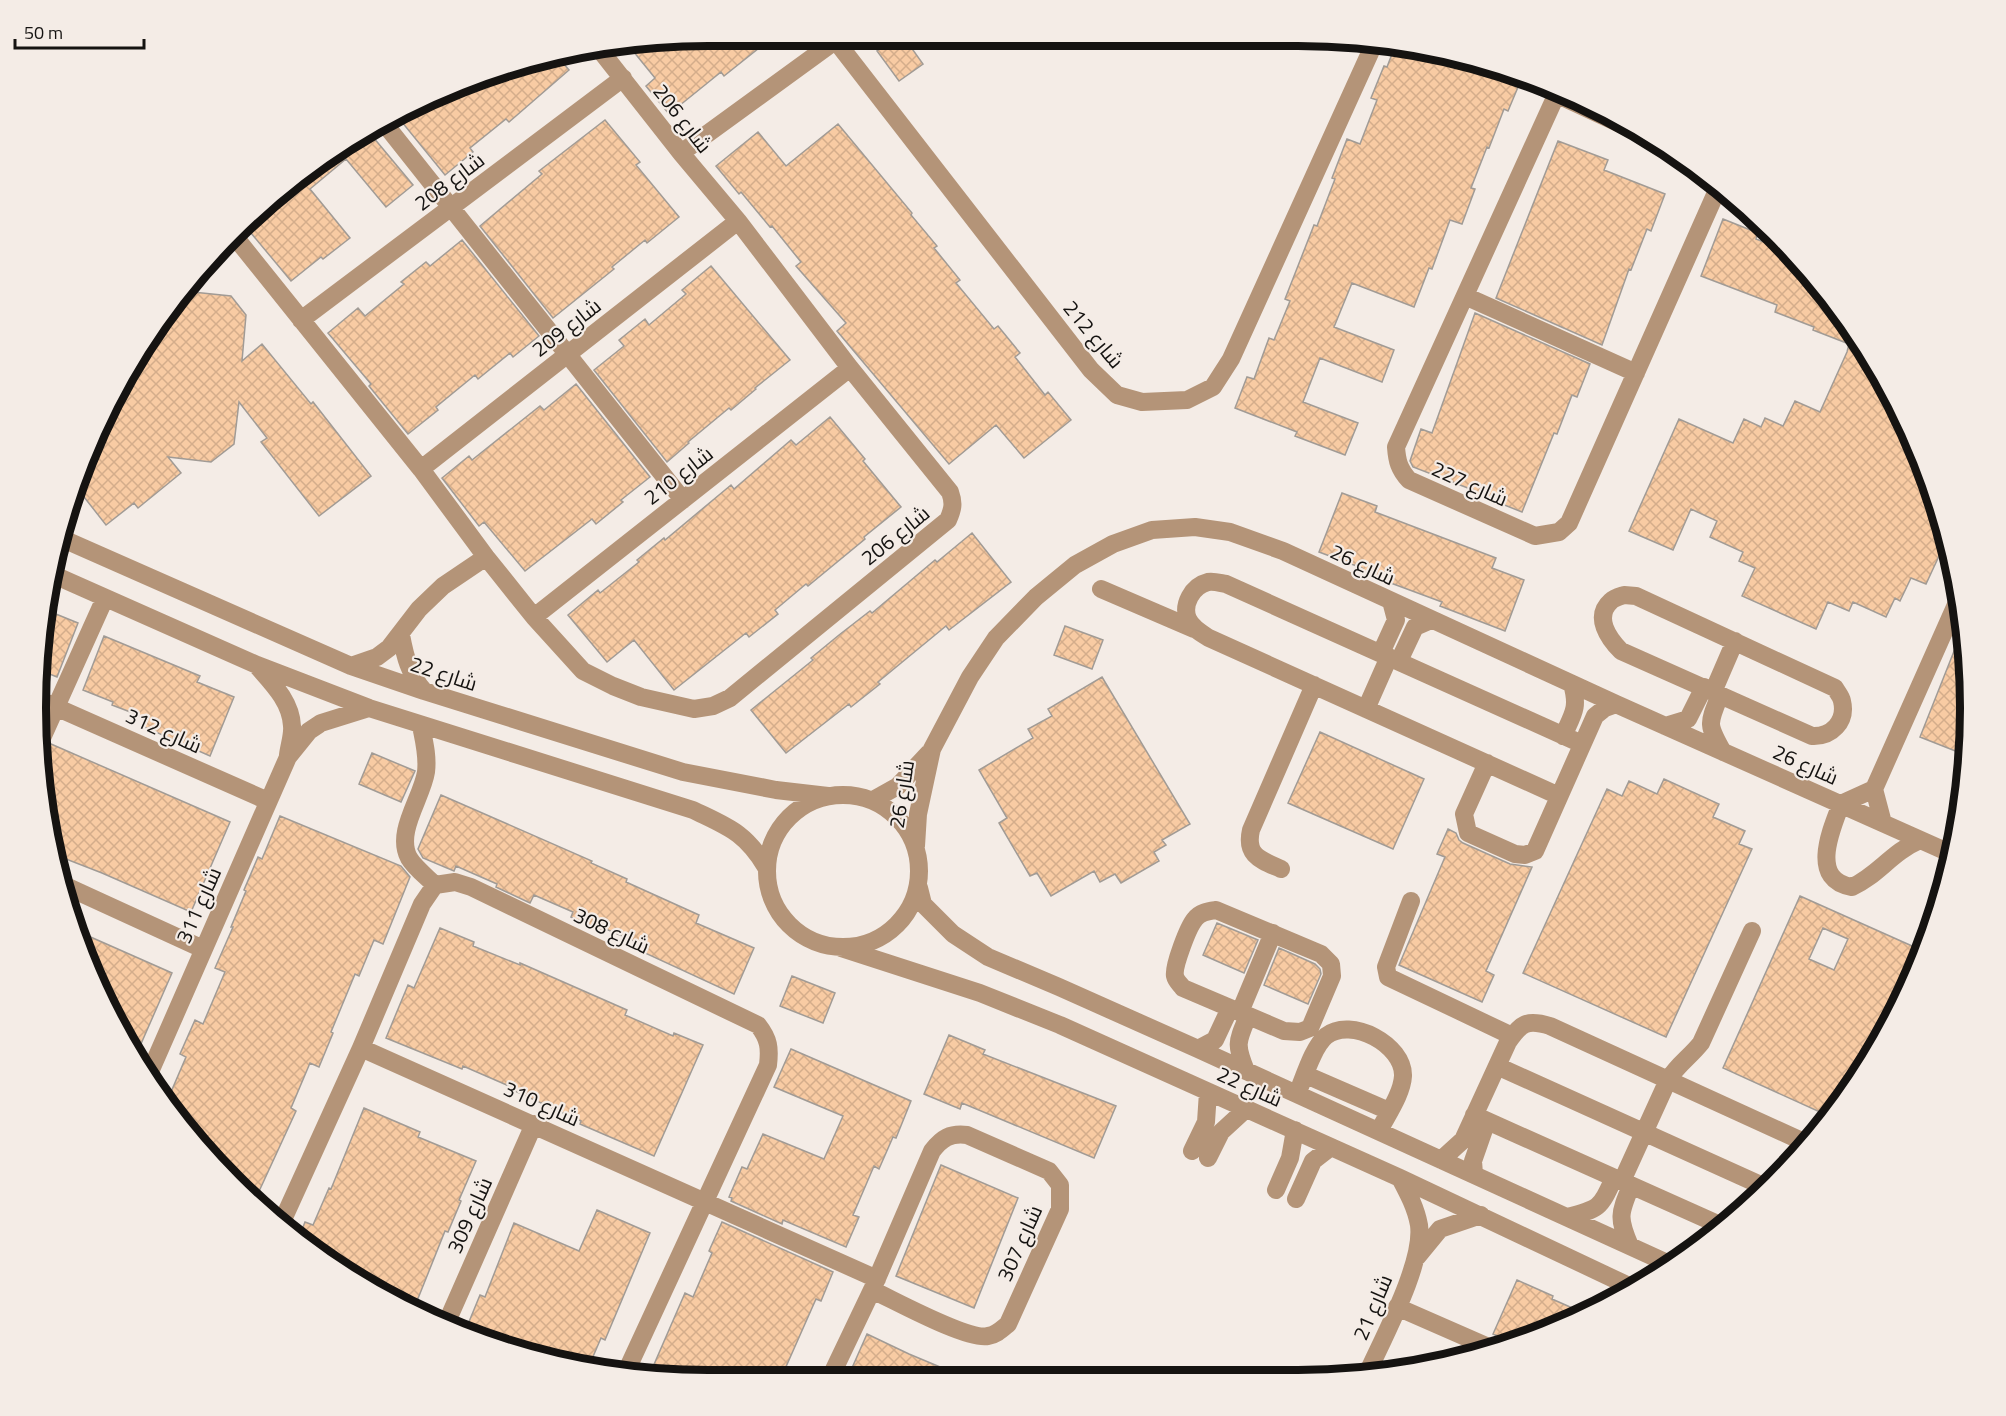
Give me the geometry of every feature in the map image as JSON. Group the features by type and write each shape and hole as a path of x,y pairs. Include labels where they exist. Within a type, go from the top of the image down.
{"street":[{"path":"681,153 822,46"},
{"name":"شارع 212","path":"839,46 1091,370 1117,395 1142,402 1187,400 1213,387 1231,359 1371,51"},
{"name":"شارع 206","path":"239,242 421,469 534,617 583,671 641,697 694,709 713,706 730,698 948,520 953,510 953,500 950,492 850,368 738,221 604,55"},
{"name":"شارع 208","path":"301,320 623,78"},
{"name":"شارع 227","path":"1555,99 1396,447 1396,460 1408,480 1535,536 1559,532 1569,523 1715,195"},
{"path":"389,129 682,500"},
{"name":"شارع 209","path":"421,469 738,221"},
{"path":"1465,296 1636,373"},
{"name":"شارع 210","path":"534,617 850,368"},
{"name":"شارع 26","path":"873,800 898,786 932,749 970,676 996,638 1036,597 1075,565 1113,544 1152,530 1195,527 1230,532 1283,551 1616,704 1944,850"},
{"name":"شارع 22","path":"68,541 351,666 424,691 683,772 776,790 828,796"},
{"path":"351,666 377,657 389,648 419,609 443,586 486,557"},
{"path":"59,577 257,666 369,708 693,810 734,829 754,847 766,867"},
{"path":"1194,629 1188,619 1186,608 1189,597 1205,583 1215,581 1236,588 1582,744"},
{"path":"1101,589 1194,629 1209,638 1559,796"},
{"path":"1624,595 1636,596 1735,641 1834,688 1842,699 1843,712 1836,728 1824,737 1812,736 1621,651 1611,641 1603,625 1605,612 1611,601 1624,595"},
{"path":"49,704 105,598"},
{"path":"1390,657 1396,620 1391,601"},
{"path":"1883,823 1874,789 1952,613"},
{"path":"1366,709 1390,657 1415,627 1431,620"},
{"path":"401,635 409,669 414,680 424,691"},
{"path":"1665,726 1688,719 1712,691 1735,641"},
{"name":"شارع 311","path":"257,666 281,694 288,708 292,726 288,756"},
{"path":"1563,735 1575,708 1572,684"},
{"path":"1281,869 1263,861 1253,853 1249,842 1251,830 1314,685"},
{"path":"1712,691 1710,725 1724,752"},
{"name":"شارع 312","path":"49,704 268,801"},
{"path":"1487,763 1464,814 1468,833 1515,854 1525,855 1535,851 1595,716 1605,708 1616,704"},
{"name":"شارع 311","path":"152,1067 288,756 309,731 321,723 369,708"},
{"path":"285,1216 362,1048 422,904 435,885 409,857 406,841 407,824 421,791 426,772 427,755 421,726"},
{"name":"شارع 26","path":"916,846 918,814 932,749"},
{"name":"شارع 26","path":"1841,804 1874,789"},
{"path":"851,795 873,800 900,819 916,846 920,867 919,888 909,912 891,932 867,944 841,948 817,944 795,932 778,914 768,891 766,867 771,842 784,821 804,805 828,796 851,795"},
{"path":"1841,804 1831,831 1826,860 1832,878 1845,886 1852,887 1859,884 1893,855 1920,840"},
{"name":"شارع 308","path":"435,885 455,882 471,887 758,1024 767,1036 770,1049 768,1065 629,1365"},
{"name":"شارع 22","path":"919,888 924,904 935,916 953,934 988,957 1198,1049 1661,1261"},
{"path":"72,889 203,949"},
{"path":"1411,902 1386,967 1388,977 1512,1036"},
{"path":"1216,910 1273,933 1321,954 1331,964 1332,976 1310,1028 1292,1033 1183,988 1178,982 1175,967 1191,925 1196,917 1207,911 1216,910"},
{"path":"1567,1217 1598,1208 1622,1182 1668,1080 1676,1067 1692,1055 1701,1043 1752,931"},
{"path":"1198,1049 1215,1040 1240,1012 1273,933"},
{"name":"شارع 22","path":"841,948 980,993 1060,1026 1295,1130 1624,1284"},
{"path":"1240,1012 1238,1049 1246,1071"},
{"path":"1474,1174 1473,1161 1481,1118 1497,1066 1512,1036 1518,1028 1528,1022 1539,1023 1799,1140"},
{"path":"1297,1094 1321,1042 1326,1037 1339,1030 1361,1032 1391,1048 1400,1060 1402,1068 1402,1083 1379,1131"},
{"name":"شارع 310","path":"362,1048 704,1201 874,1284"},
{"path":"1497,1066 1758,1184"},
{"path":"1306,1075 1389,1111"},
{"path":"1208,1092 1206,1122 1200,1154 1246,1108"},
{"path":"1442,1160 1481,1118"},
{"path":"1481,1118 1714,1222"},
{"name":"شارع 309","path":"449,1316 534,1124"},
{"path":"1276,1190 1290,1158 1295,1130"},
{"name":"شارع 307","path":"834,1370 932,1151 940,1141 955,1134 967,1135 1049,1171 1060,1185 1059,1209 1008,1324 999,1332 988,1336 969,1334 874,1284"},
{"path":"1296,1199 1313,1161 1331,1147"},
{"name":"شارع 21","path":"1400,1178 1413,1202 1419,1227 1417,1257"},
{"path":"1622,1182 1620,1219 1630,1246"},
{"name":"شارع 21","path":"1371,1365 1417,1257 1440,1229 1481,1215"},
{"path":"1397,1307 1480,1343"}],"building":[{"path":"708,46 762,46 724,76 721,72 669,114 646,86 655,78 633,51"},
{"path":"884,46 910,46 923,64 899,81 877,51"},
{"path":"1392,53 1469,69 1519,85 1508,111 1504,109 1489,148 1487,147 1471,188 1475,189 1462,224 1450,220 1432,269 1429,268 1414,307 1352,283 1334,327 1394,350 1382,382 1320,358 1303,402 1358,423 1345,455 1295,436 1297,432 1235,408 1247,377 1254,379 1269,338 1274,340 1290,301 1285,299 1314,225 1317,226 1347,139 1360,144 1377,100 1371,98 1384,66 1387,67"},
{"path":"563,63 569,70 509,122 506,119 470,148 473,152 445,175 402,122 455,97 495,82"},
{"path":"605,120 640,162 636,165 679,217 647,243 645,240 612,267 614,269 553,318 480,226 542,174 539,171"},
{"path":"838,124 937,246 934,248 960,280 956,283 994,329 998,326 1020,353 1015,357 1045,395 1048,392 1071,420 1024,458 996,425 949,464 837,331 846,323 796,266 801,262 772,226 770,227 741,192 739,194 716,166 758,132 786,166"},
{"path":"373,137 413,185 386,207 346,159 310,189 350,238 291,281 250,231 305,183"},
{"path":"1558,141 1608,160 1604,170 1665,194 1651,231 1647,229 1631,270 1629,269 1602,345 1496,298"},
{"path":"1723,219 1758,233 1756,239 1770,244 1823,305 1848,340 1871,377 1909,455 1924,495 1941,552 1926,584 1911,578 1900,601 1895,598 1886,617 1853,602 1849,611 1828,602 1816,629 1742,596 1755,568 1739,561 1743,552 1710,537 1717,521 1691,509 1673,550 1629,531 1679,419 1733,443 1744,419 1761,427 1765,418 1783,426 1795,401 1820,412 1847,352 1849,344 1775,312 1777,305 1701,276"},
{"path":"462,240 539,336 513,357 510,353 478,379 475,375 436,407 438,410 408,434 369,386 371,384 328,333 358,308 365,316 404,284 401,282 426,262 430,266"},
{"path":"711,266 790,360 731,410 729,408 688,442 667,462 594,370 624,346 619,340 645,319 649,325 686,294 682,290"},
{"path":"194,292 231,296 246,315 242,361 262,344 311,404 313,402 371,476 319,516 261,442 267,438 239,402 234,444 211,462 168,457 181,473 138,508 134,503 106,525 82,495 97,455 135,377 158,340"},
{"path":"1475,313 1590,364 1577,397 1572,395 1557,434 1554,433 1522,512 1413,467 1410,461 1421,429 1432,433"},
{"path":"576,384 650,477 596,524 592,519 525,571 484,522 479,526 442,478 469,456 472,460 540,406 544,410"},
{"path":"830,417 901,507 808,586 806,584 775,610 778,614 749,637 746,633 674,690 634,640 607,662 568,615 598,590 600,593 639,562 637,560 664,538 665,540 731,485 734,489 791,440 796,445"},
{"path":"1342,493 1377,506 1375,512 1496,558 1492,568 1524,580 1505,631 1440,606 1442,602 1361,572 1362,568 1319,552"},
{"path":"972,533 1011,582 949,630 946,626 878,682 880,684 851,707 849,704 786,753 751,710 813,660 811,658 839,635 870,611 872,613 935,560 937,562"},
{"path":"53,613 78,623 57,677 48,673"},
{"path":"1065,626 1103,640 1092,669 1054,655"},
{"path":"104,636 200,676 197,682 234,697 210,756 142,726 146,718 112,705 113,702 83,690"},
{"path":"1956,646 1960,708 1958,752 1920,737"},
{"path":"1102,677 1190,824 1162,840 1166,845 1154,852 1159,861 1121,883 1115,874 1100,882 1094,871 1051,896 1037,873 1030,876 999,823 1007,818 979,770 1033,738 1028,729 1052,716 1048,709"},
{"path":"1320,732 1424,779 1393,849 1288,803"},
{"path":"51,744 230,822 191,912 64,858 52,794 48,746"},
{"path":"372,753 415,771 401,802 359,784"},
{"path":"1664,779 1719,804 1713,817 1745,831 1739,844 1752,849 1666,1037 1523,973 1607,789 1622,796 1629,781 1657,794"},
{"path":"441,795 592,861 591,863 627,879 626,882 699,915 696,923 754,948 734,994 645,953 648,947 571,917 573,912 534,895 530,903 496,887 497,884 456,866 454,871 423,858 418,849"},
{"path":"280,816 401,866 410,877 383,944 374,940 359,976 355,974 319,1067 310,1063 291,1108 296,1111 258,1193 211,1144 170,1093 186,1057 180,1054 195,1020 203,1024 225,972 215,968 233,927 231,927 246,891 244,890 258,857 262,859"},
{"path":"1448,829 1456,833 1463,843 1510,864 1532,867 1486,971 1494,975 1482,1002 1399,965 1445,857 1437,854"},
{"path":"1800,896 1914,947 1891,1001 1871,1039 1822,1113 1723,1068","holes":["1823,928 1848,939 1834,970 1809,959"]},
{"path":"1217,923 1258,940 1244,973 1203,955"},
{"path":"440,928 474,942 473,946 520,965 520,963 627,1010 625,1015 673,1036 674,1033 703,1045 654,1156 580,1124 581,1121 508,1088 509,1086 463,1066 462,1069 386,1038 408,985 414,988"},
{"path":"87,936 172,973 140,1047 115,1001"},
{"path":"1279,948 1315,964 1320,969 1321,974 1308,1004 1264,985"},
{"path":"792,976 835,993 823,1023 780,1006"},
{"path":"949,1035 985,1050 983,1054 1116,1106 1094,1158 962,1103 960,1109 924,1094"},
{"path":"791,1049 911,1101 896,1138 893,1137 879,1169 874,1166 853,1215 859,1217 846,1247 783,1220 782,1224 731,1201 732,1198 729,1197 742,1167 747,1169 763,1134 824,1159 843,1116 774,1087"},
{"path":"364,1108 420,1132 418,1137 476,1161 417,1302 340,1258 302,1230 305,1222 313,1225 329,1188 331,1189"},
{"path":"941,1165 1018,1198 974,1308 896,1276"},
{"path":"597,1210 650,1233 605,1340 601,1338 592,1359 537,1347 468,1324 480,1295 485,1297 514,1223 579,1251"},
{"path":"722,1222 833,1272 821,1301 816,1299 785,1370 708,1370 653,1367 685,1293 693,1297 712,1253 709,1251"},
{"path":"1517,1280 1553,1296 1552,1299 1574,1309 1511,1334 1500,1337 1493,1334"},
{"path":"867,1334 947,1370 851,1370"}]}
